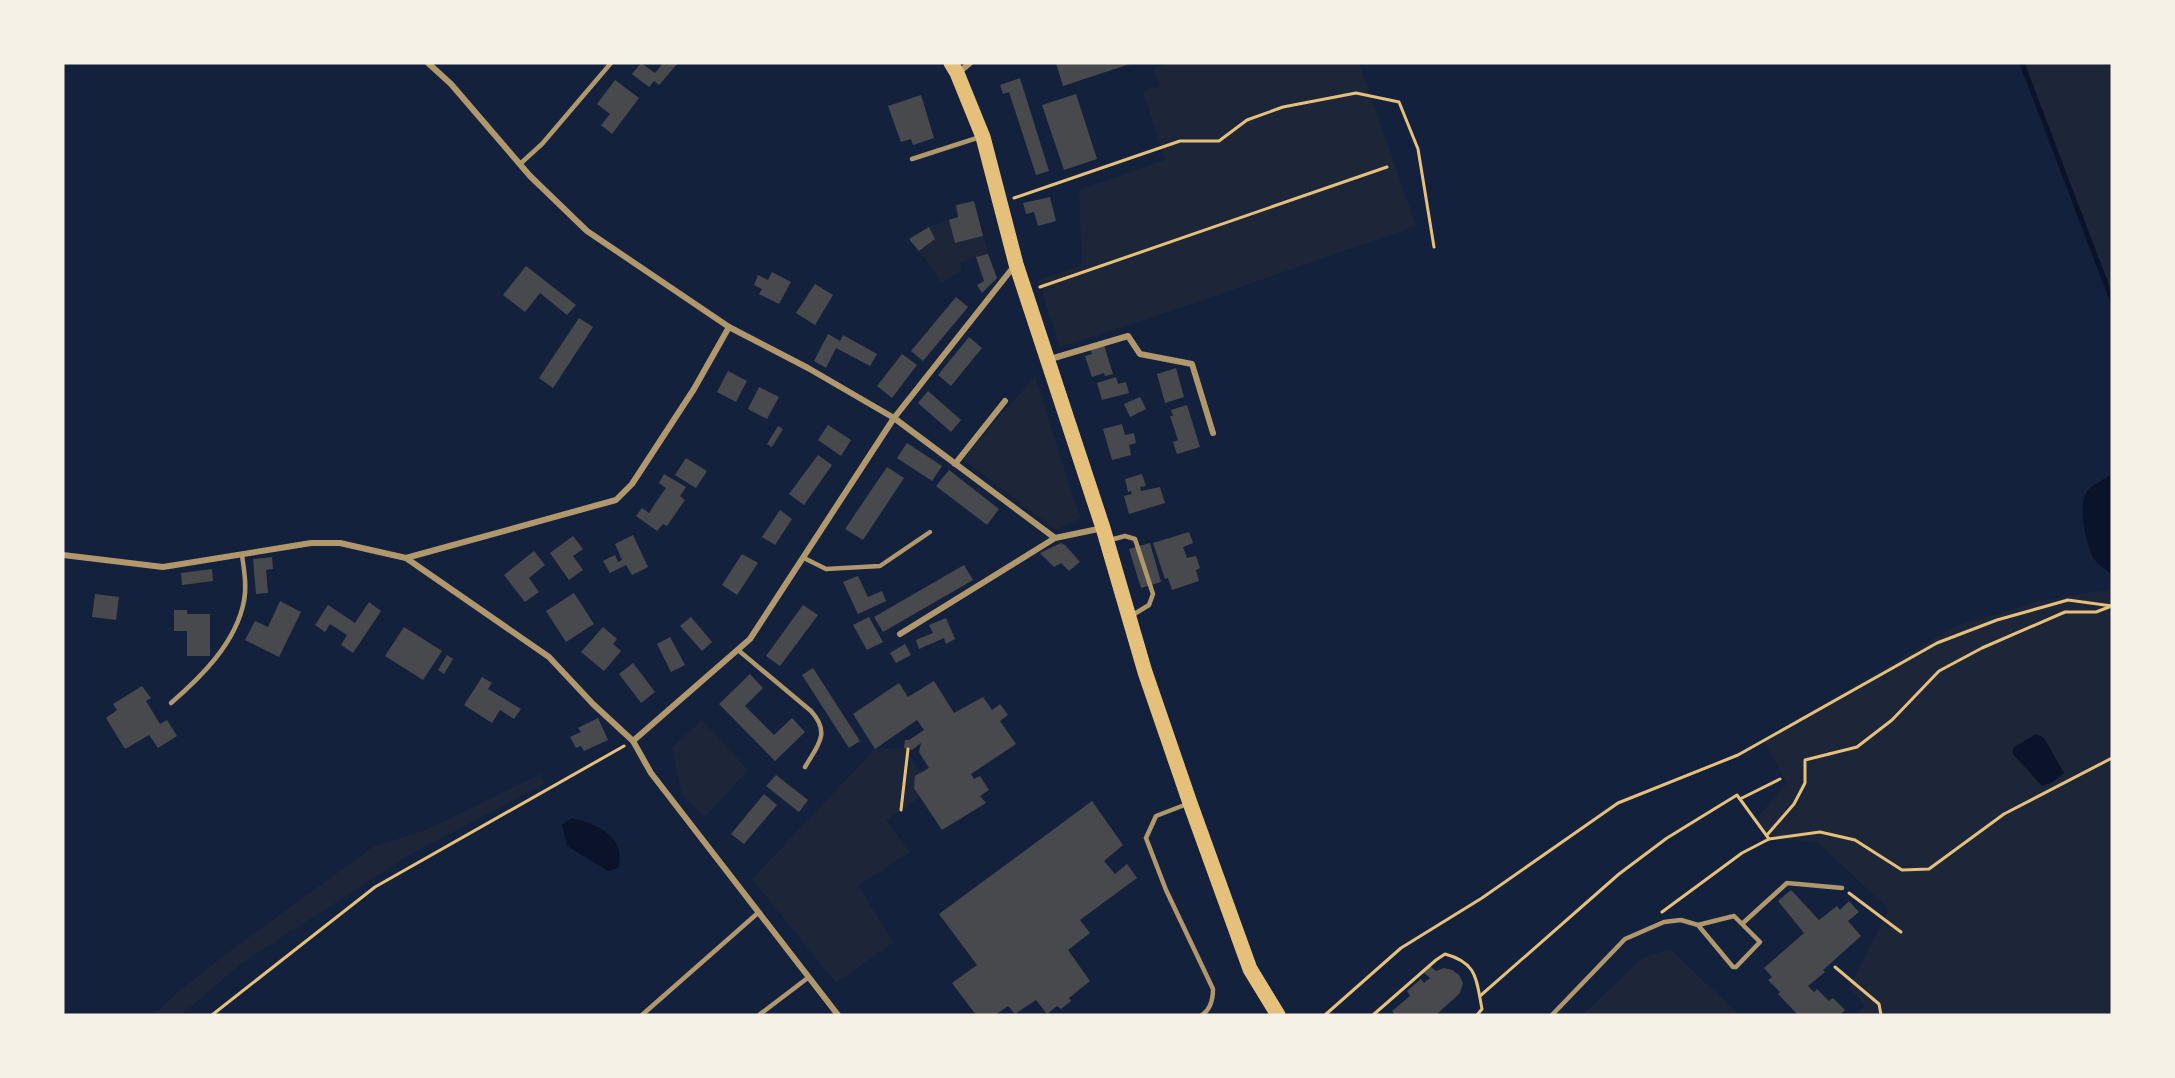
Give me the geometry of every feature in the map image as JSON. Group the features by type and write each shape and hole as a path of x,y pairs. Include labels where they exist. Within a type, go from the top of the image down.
{"main road":[{"path":"954,68 982,137 1016,264 1105,534 1145,672 1250,969 1278,1015"}],"street":[{"path":"428,63 452,84 520,164 587,231 729,327 808,368 894,418 1055,537"},
{"path":"954,68 970,63"},
{"path":"633,741 750,639 894,418 1016,264"},
{"path":"406,558 616,500 632,484 694,389 729,327"},
{"path":"1046,360 1128,336 1140,354 1192,364 1212,433"},
{"path":"955,464 1005,401"},
{"path":"900,634 1055,537 1105,534"},
{"path":"63,555 163,567 310,543 340,543 406,558 549,657 593,704 633,741 651,773 838,1015"}],"lane":[{"path":"520,164 542,144 611,63"},
{"path":"912,159 982,137"},
{"path":"804,558 826,569 880,566 930,532"},
{"path":"1105,534 1136,538 1153,594 1149,605 1130,616"},
{"path":"171,703 198,680 229,638 243,604 245,578 242,555"},
{"path":"738,650 820,721 823,730 805,767"},
{"path":"1190,803 1156,816 1146,838 1166,890 1213,989 1213,999 1202,1015"},
{"path":"1743,923 1787,883 1842,888"},
{"path":"642,1015 759,912"},
{"path":"1552,1015 1625,939 1664,922 1681,920 1698,925 1731,915 1743,923 1760,942 1736,967 1733,967 1698,925"},
{"path":"759,1015 809,977"}],"path":[{"path":"1000,203 1180,141 1219,141 1247,120 1283,107 1356,93 1399,102 1418,149 1434,247"},
{"path":"1025,293 1387,167"},
{"path":"1325,1015 1401,948 1482,898 1618,803 1738,755 1937,643 1997,620 2068,600 2111,606"},
{"path":"1661,913 1768,837 1794,804 1805,783 1805,760 1857,747 1892,720 1939,671 1982,648 2065,612 2096,612 2111,606"},
{"path":"212,1015 375,886 633,741"},
{"path":"901,810 908,749"},
{"path":"1768,837 1820,832 1855,840 1902,870 1929,869 2004,814 2112,758"},
{"path":"1740,799 1780,779"},
{"path":"1480,996 1619,874 1667,838 1737,795 1768,837"},
{"path":"1842,888 1901,932"},
{"path":"1373,1015 1445,954 1458,958 1475,972 1482,1010 1477,1015"},
{"path":"1835,967 1879,1004 1881,1015"}],"shaded area":[{"path":"1168,63 1359,63 1416,226 1060,347 1038,280 1082,265 1079,190 1165,160 1143,91 1159,86 1153,69"},
{"path":"2022,63 2112,63 2112,300"},
{"path":"974,201 988,254 960,262 962,270 942,283 919,251 935,239 929,227 958,217 956,205"},
{"path":"1035,376 1080,518 1056,530 963,459"},
{"path":"2112,473 2112,575 2096,561 2091,553 2084,526 2083,507 2088,490"},
{"path":"2112,589 2112,1015 1857,1015 1865,1005 1849,988 1889,909 1817,842 1771,838 1756,819 1787,783 1763,739 1958,625 2044,600"},
{"path":"702,720 748,770 705,817 682,795 672,748"},
{"path":"2036,734 2044,738 2064,773 2051,783 2042,786 2013,754 2013,748"},
{"path":"904,748 921,773 920,797 886,820 910,852 858,886 894,942 836,983 752,879 875,749"},
{"path":"541,774 544,784 409,855 242,963 181,1015 153,1015 179,991 230,951 373,847 426,830"},
{"path":"572,818 591,824 608,834 618,848 620,857 618,868 608,871 567,846 562,825"},
{"path":"1670,949 1736,1012 1733,1015 1583,1015 1642,958"}],"building":[{"path":"641,63 655,73 663,63 678,63 659,85 654,81 649,87 632,74"},
{"path":"1056,63 1133,63 1063,86"},
{"path":"1020,78 1049,171 1036,175 1009,92 1003,94 1000,85"},
{"path":"615,80 639,98 612,134 601,125 610,114 597,104"},
{"path":"1076,94 1097,159 1064,170 1042,105"},
{"path":"921,95 934,138 913,145 911,139 901,142 888,106"},
{"path":"1050,197 1056,221 1038,226 1034,212 1026,214 1023,203"},
{"path":"974,201 983,236 955,243 949,220 958,217 956,205"},
{"path":"929,227 935,239 919,251 909,239"},
{"path":"988,254 997,278 982,293 977,285 984,281 976,257"},
{"path":"526,266 576,305 567,315 540,293 525,312 503,295"},
{"path":"772,272 791,282 779,304 759,294 762,289 754,285 758,275 768,280"},
{"path":"815,284 833,295 815,325 796,313"},
{"path":"956,297 968,307 923,361 911,351"},
{"path":"579,318 593,327 553,388 539,378"},
{"path":"828,334 840,341 843,335 877,354 870,366 836,348 826,368 814,361"},
{"path":"969,337 982,348 951,386 938,375"},
{"path":"1104,345 1113,374 1105,376 1104,373 1092,377 1085,356 1092,354 1090,349"},
{"path":"902,354 917,365 892,398 877,386"},
{"path":"1176,368 1184,397 1165,403 1157,374"},
{"path":"728,371 747,381 736,402 717,392"},
{"path":"1116,377 1118,384 1126,382 1129,393 1102,400 1097,383"},
{"path":"759,387 779,397 767,419 748,409"},
{"path":"928,391 961,420 951,432 918,403"},
{"path":"1140,397 1146,409 1130,417 1124,404"},
{"path":"1187,405 1200,447 1177,454 1173,442 1178,440 1170,416 1173,416 1171,410"},
{"path":"1122,424 1125,435 1134,433 1136,443 1129,445 1131,455 1112,460 1103,429"},
{"path":"828,425 851,440 841,456 818,440"},
{"path":"778,426 783,429 772,447 767,444"},
{"path":"907,443 942,466 932,481 897,458"},
{"path":"818,455 832,465 804,505 789,494"},
{"path":"686,458 707,471 696,488 675,475"},
{"path":"887,467 904,478 863,540 845,529"},
{"path":"949,470 999,509 987,525 936,486"},
{"path":"664,474 686,487 680,496 685,500 667,526 663,524 657,531 636,516 642,508 649,513 666,488 659,483"},
{"path":"1142,474 1146,486 1140,487 1141,491 1160,487 1165,503 1129,514 1124,496 1132,494 1131,491 1128,492 1125,479"},
{"path":"780,510 792,519 775,545 762,537"},
{"path":"1189,532 1193,543 1183,547 1187,558 1196,556 1200,568 1196,570 1199,581 1172,590 1168,578 1165,579 1153,543"},
{"path":"633,535 648,567 632,575 626,565 610,573 603,561 615,555 618,562 622,560 615,544"},
{"path":"573,536 583,549 573,556 583,570 569,580 550,553"},
{"path":"1061,543 1080,562 1069,571 1061,563 1054,567 1040,553"},
{"path":"1150,543 1161,582 1141,588 1129,549"},
{"path":"534,551 545,565 529,578 539,592 525,602 504,575"},
{"path":"742,554 758,563 737,595 722,585"},
{"path":"272,557 273,569 266,570 268,593 256,594 253,559"},
{"path":"964,565 973,580 883,632 874,617"},
{"path":"212,569 213,581 182,585 181,573"},
{"path":"858,576 868,597 882,591 886,601 858,614 843,582"},
{"path":"574,593 594,624 566,642 546,611"},
{"path":"95,594 119,597 116,620 92,617"},
{"path":"280,601 301,612 279,657 245,640 255,621 268,627"},
{"path":"369,602 381,611 353,653 341,645 347,635 330,624 325,632 315,625 328,605 355,623"},
{"path":"803,605 818,615 780,666 766,656"},
{"path":"174,610 187,610 187,614 210,614 210,656 187,656 187,631 174,631"},
{"path":"691,617 712,642 702,651 680,626"},
{"path":"869,617 883,642 867,650 853,625"},
{"path":"946,618 955,639 946,644 944,638 919,649 916,640 933,633 929,625"},
{"path":"404,627 442,651 423,680 385,656"},
{"path":"603,627 617,639 613,644 621,651 604,671 581,652"},
{"path":"670,637 685,665 671,672 657,644"},
{"path":"905,644 911,655 896,663 890,653"},
{"path":"447,655 453,659 444,674 438,670"},
{"path":"633,663 655,692 641,703 619,674"},
{"path":"813,668 860,741 849,748 802,675"},
{"path":"750,674 763,688 745,706 774,735 792,718 805,732 775,761 719,704"},
{"path":"482,677 492,683 488,689 521,709 514,719 500,710 492,723 464,705"},
{"path":"934,681 954,713 983,697 992,710 1000,704 1008,715 1000,721 1016,744 971,774 974,779 980,776 989,790 980,796 986,803 942,830 914,788 915,776 929,768 919,752 921,743 912,750 904,748 905,740 909,740 924,730 917,720 875,749 853,714 899,683 908,697"},
{"path":"142,686 151,698 146,701 160,724 167,720 177,736 158,748 149,735 125,749 106,718 117,710 113,704"},
{"path":"598,718 608,740 584,751 581,746 576,748 570,737 581,732 578,728"},
{"path":"776,775 808,800 799,812 766,786"},
{"path":"764,794 777,805 744,844 731,834"},
{"path":"1092,801 1123,845 1104,861 1115,874 1127,864 1137,878 1080,920 1090,933 1068,950 1090,981 1069,998 1071,1001 1061,1009 1057,1006 1047,1014 1036,1000 1015,1014 1008,1006 995,1015 976,1015 952,983 977,965 939,914"},
{"path":"1791,890 1819,920 1837,906 1840,910 1849,901 1859,912 1848,921 1861,936 1808,986 1814,992 1817,989 1829,1001 1833,998 1845,1010 1840,1015 1798,1015 1768,980 1772,977 1764,968 1804,933 1778,901"},
{"path":"1430,966 1436,971 1444,968 1459,975 1463,983 1460,993 1436,1015 1395,1015 1392,1011 1410,996 1407,991 1421,979 1424,983 1430,978 1423,972"}],"waterway":[{"path":"2022,63 2112,300"}]}
